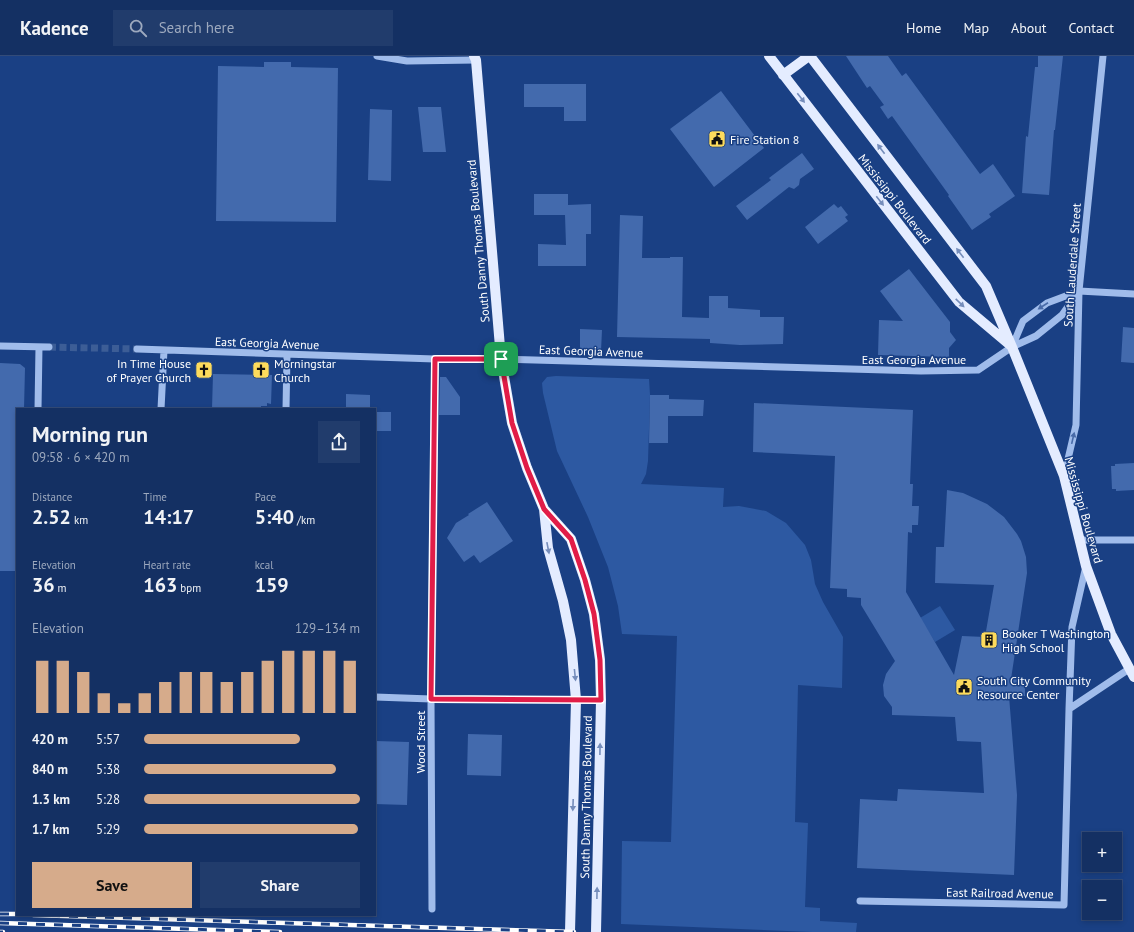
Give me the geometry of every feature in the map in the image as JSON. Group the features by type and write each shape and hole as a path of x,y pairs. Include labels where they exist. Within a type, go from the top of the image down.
{"main road":[{"name":"Mississippi Boulevard","path":"769,56 958,302 1012,347"},
{"name":"Mississippi Boulevard","path":"809,56 986,286 1064,476 1086,566 1111,634 1132,673"},
{"path":"783,75 809,56"},
{"name":"South Danny Thomas Boulevard","path":"476,57 501,359 512,423 527,468 544,509 548,548 563,601 571,640 576,700 570,932"},
{"name":"South Danny Thomas Boulevard","path":"544,509 571,539 585,580 594,614 600,660 601,700 596,932"}],"street":[{"path":"377,56 407,61 476,57"},
{"name":"South Lauderdale Street","path":"1064,476 1076,426 1079,292 1103,56"},
{"path":"1012,347 1023,320 1047,304 1079,292 1134,294"},
{"name":"East Georgia Avenue","path":"137,349 435,359 501,359 921,371 978,370 1012,347 1036,336 1060,316 1079,292"},
{"path":"0,346 49,347"},
{"path":"38,408 39,347"},
{"path":"161,408 164,350"},
{"path":"286,408 287,355"},
{"name":"Wood Street","path":"432,909 431,699 435,359"},
{"path":"1080,540 1134,540"},
{"name":"East Railroad Avenue","path":"860,901 1064,905 1072,627 1086,566"},
{"path":"1069,709 1132,673"},
{"path":"376,697 431,699 601,700"}],"shaded area":[{"path":"547,377 649,379 648,461 646,474 641,484 724,488 723,507 739,506 766,511 786,523 805,545 811,560 815,584 823,602 843,637 842,688 798,685 795,822 808,823 805,907 820,908 820,921 857,923 856,932 812,932 621,924 622,841 671,842 677,636 622,634 618,606 608,567 588,517 557,451 542,383"},
{"path":"940,606 955,630 935,642 920,618"}],"building":[{"path":"846,56 888,56 902,76 906,73 980,174 993,164 1015,196 989,214 991,217 972,230 948,196 949,195 892,116 888,119 880,107 884,105 870,86 867,88"},
{"path":"1038,56 1063,56 1054,130 1049,195 1022,193 1026,136 1028,137 1035,67 1038,67"},
{"path":"264,62 291,62 291,67 338,68 336,222 216,221 218,66 264,67"},
{"path":"524,84 586,84 586,121 564,121 564,107 524,107"},
{"name":"Fire Station 8","path":"721,91 764,148 714,187 670,129"},
{"path":"418,107 441,107 446,152 423,152"},
{"path":"370,109 392,110 391,181 368,180"},
{"path":"802,153 814,169 800,179 799,185 794,189 789,187 747,220 736,206 771,180 769,178"},
{"path":"534,194 568,194 568,205 591,204 591,234 586,234 586,266 538,266 538,244 566,245 565,215 534,215"},
{"path":"834,204 838,208 841,206 848,215 845,217 848,221 818,244 805,227"},
{"path":"620,215 643,216 642,258 683,257 682,317 709,318 709,296 728,296 728,308 760,310 760,317 784,317 783,344 740,345 710,343 710,339 617,337"},
{"path":"909,269 950,322 950,332 956,340 949,348 949,357 878,355 879,320 903,321 880,291"},
{"path":"1123,327 1134,328 1134,363 1121,362"},
{"path":"580,329 602,330 601,351 580,351"},
{"path":"0,363 20,364 25,368 24,408 16,408 16,571 0,571"},
{"path":"213,374 272,375 271,404 267,403 267,406 261,406 261,408 212,408"},
{"path":"440,377 446,377 460,397 460,415 439,415"},
{"path":"346,394 370,395 370,408 346,408"},
{"path":"650,395 669,395 669,399 704,400 703,416 668,416 668,443 649,443"},
{"name":"Booker T Washington High School","path":"754,403 913,410 910,484 913,484 912,506 919,506 918,525 912,525 912,533 908,532 906,592 954,675 962,636 985,637 994,585 935,583 936,547 944,547 947,490 963,493 987,504 1004,517 1021,541 1026,557 1027,573 1011,679 1025,679 1025,696 1009,696 1017,795 1014,875 857,868 860,799 897,801 898,789 984,793 981,742 957,741 955,717 892,715 892,707 884,696 883,685 886,674 895,661 861,605 861,598 847,597 847,589 830,588 835,456 753,452"},
{"path":"376,412 391,412 391,431 376,431"},
{"path":"1134,463 1134,490 1116,491 1116,489 1112,489 1111,466 1115,466 1115,464"},
{"path":"487,502 513,541 480,563 474,555 464,562 447,538 456,523"},
{"path":"468,734 502,735 501,776 467,775"},
{"path":"376,741 409,742 407,805 376,804"}],"tunnel":[{"path":"49,347 137,349"}],"railway":[{"path":"0,914 16,914"},
{"path":"65,916 574,932"},
{"path":"0,923 280,932"}],"place":[{"name":"Fire Station 8","path":"717,139"},
{"name":"In Time House of Prayer Church","path":"204,370"},
{"name":"Morningstar Church","path":"261,370"},
{"name":"Booker T Washington High School","path":"989,640"},
{"name":"South City Community Resource Center","path":"964,687"}],"route":[{"path":"435,359 501,359 512,423 527,468 544,509 571,539 585,580 594,614 600,660 601,700 431,699 435,359"}]}
